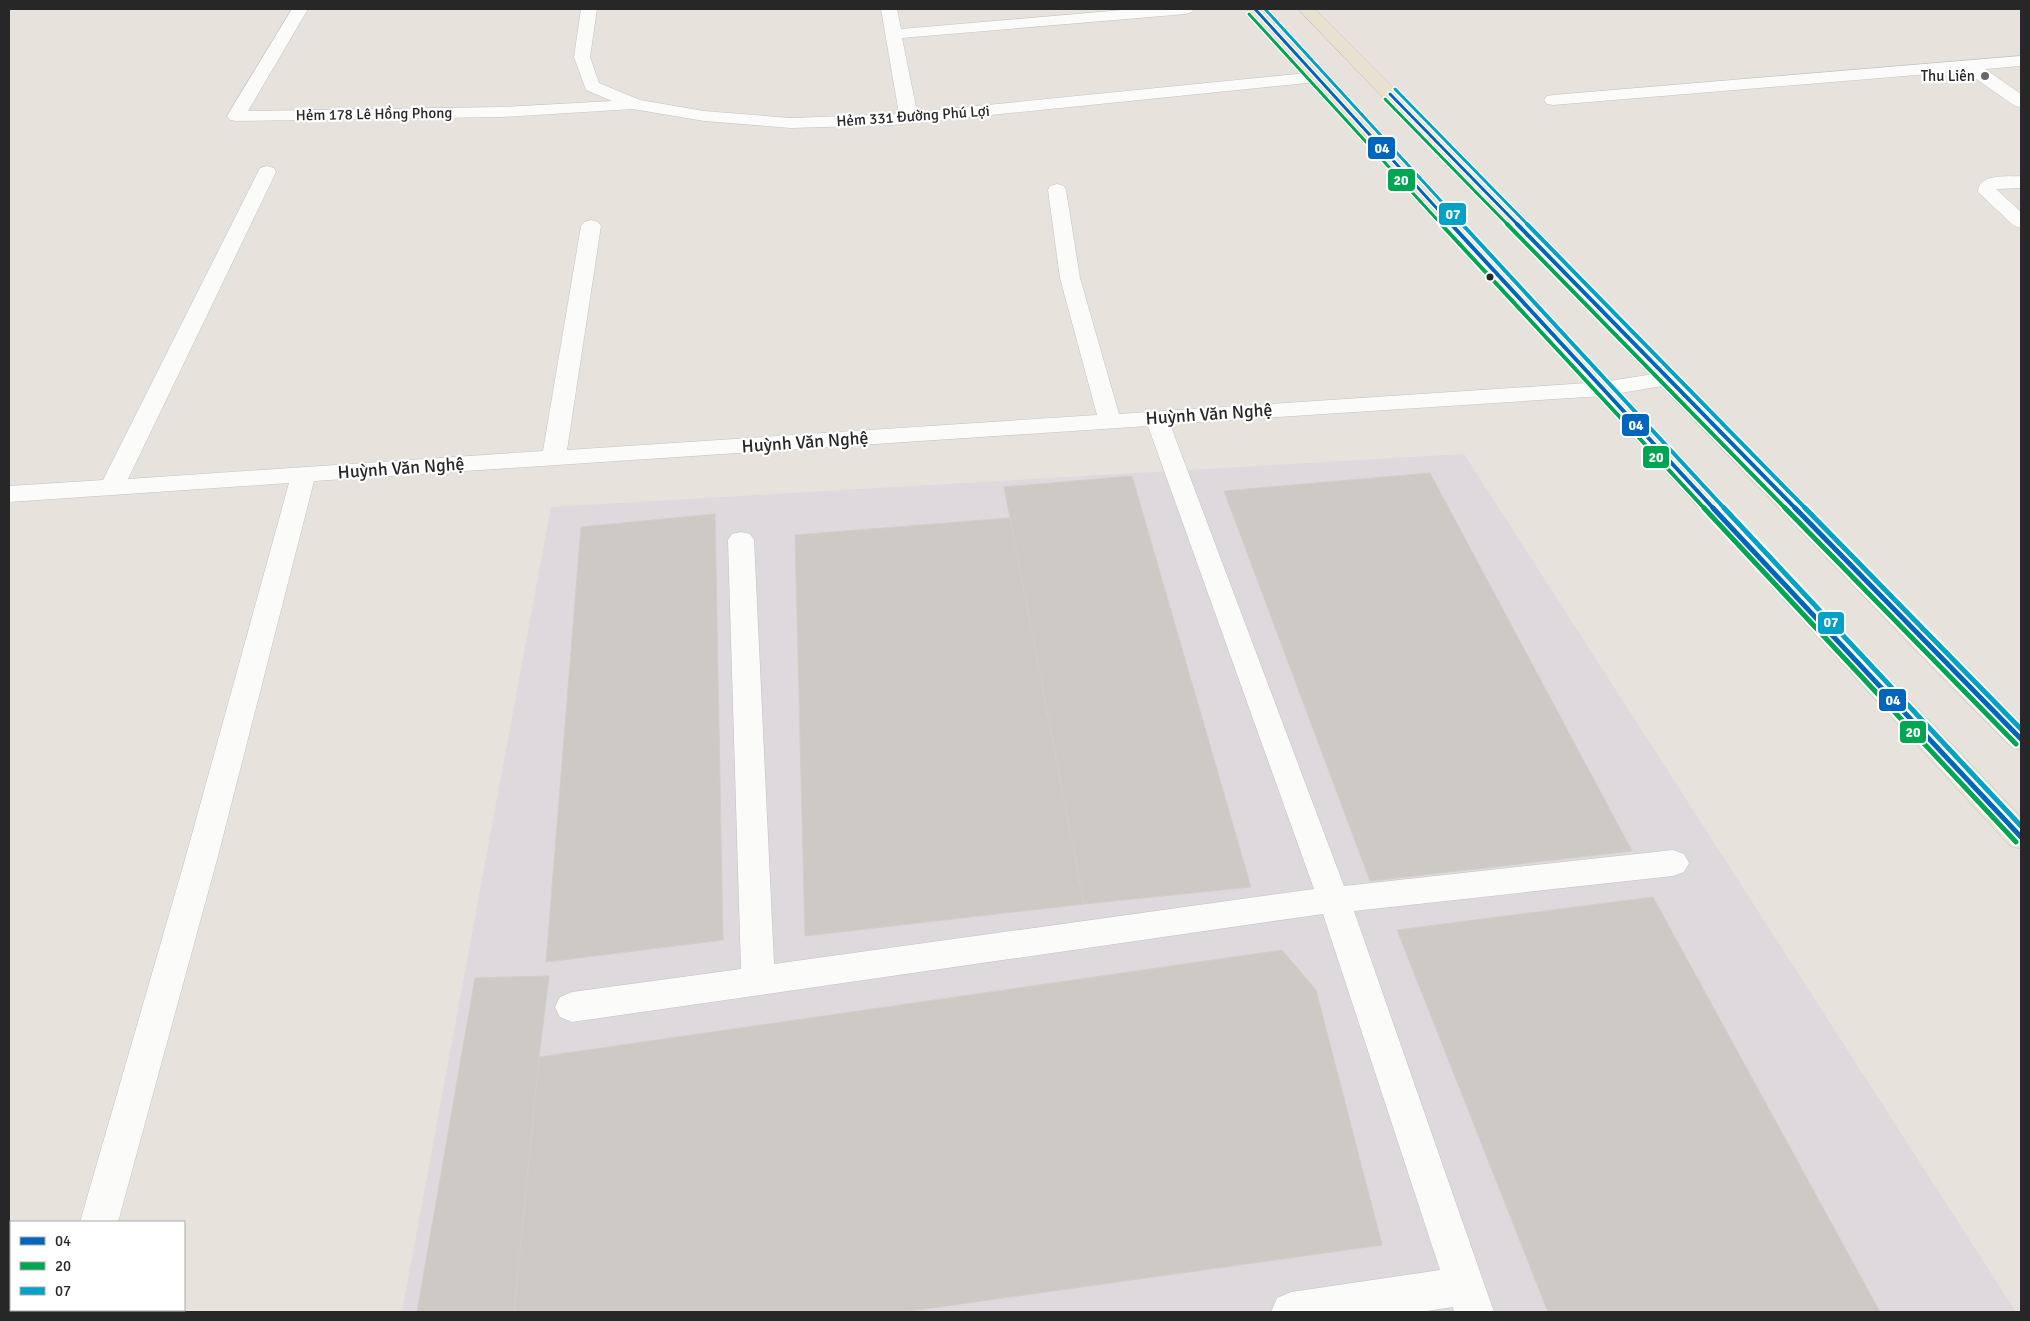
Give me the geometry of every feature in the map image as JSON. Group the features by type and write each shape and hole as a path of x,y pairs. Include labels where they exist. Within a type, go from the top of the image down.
{"main road":[{"path":"1255,9 1602,389 2021,837"},
{"path":"1306,9 2021,739"}],"street":[{"name":"Hẻm 178 Lê Hồng Phong","path":"300,9 236,116 462,113 636,105"},
{"name":"Hẻm 331 Đường Phú Lợi","path":"589,9 582,57 592,86 636,105 704,116 791,123 909,118 1317,77"},
{"path":"889,9 909,118"},
{"path":"894,34 1186,9"},
{"path":"1553,100 1873,75 2021,61"},
{"path":"1968,65 2021,102"},
{"path":"112,487 267,172"},
{"path":"2021,182 1994,183 1986,186 1986,192 2021,222"},
{"path":"1057,190 1070,278 1110,422"},
{"path":"554,458 591,226"},
{"name":"Huỳnh Văn Nghệ","path":"9,494 1602,389 1667,379"},
{"path":"1156,417 1334,900 1469,1299 1291,1312"},
{"path":"99,1221 202,856 304,474"},
{"path":"741,540 758,980"},
{"path":"572,1007 1334,900 1673,863"}],"shaded area":[{"path":"1464,454 2016,1312 402,1312 551,507"}],"building":[{"path":"1430,473 1632,851 1370,881 1224,491"},
{"path":"1132,476 1251,887 1084,904 1004,487"},
{"path":"715,514 723,940 546,962 581,527"},
{"path":"1010,518 1084,904 805,936 795,535"},
{"path":"1653,897 1880,1312 1548,1312 1397,930"},
{"path":"1282,950 1316,990 1382,1245 903,1312 514,1312 539,1057"},
{"path":"549,976 539,1057 514,1312 417,1312 475,978"}],"transit line":[{"name":"04","path":"1255,9 1602,389 2021,837"},
{"name":"07","path":"1265,9 1608,384 2021,826"},
{"name":"20","path":"1249,14 1597,394 2016,842"},
{"name":"07","path":"1395,89 2021,729"},
{"name":"04","path":"1390,94 2021,739"},
{"name":"20","path":"1385,99 2016,744"}],"place":[{"name":"Thu Liên","path":"1985,76"}]}
